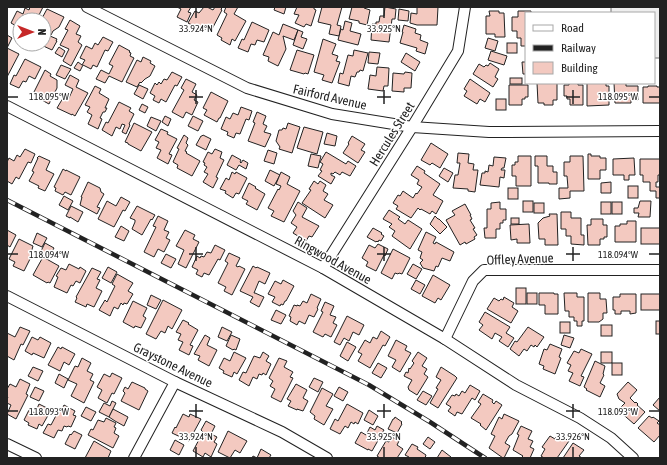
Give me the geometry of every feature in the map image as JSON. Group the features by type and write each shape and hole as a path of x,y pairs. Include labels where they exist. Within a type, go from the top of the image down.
{"street":[{"name":"Fairford Avenue","path":"87,7 246,88 332,114 412,127 489,132 660,131"},
{"name":"Hercules Street","path":"323,268 458,51 465,7"},
{"name":"Ringwood Avenue","path":"7,106 323,268 445,339 516,385 580,418 610,438 633,458"},
{"name":"Offley Avenue","path":"445,339 473,281 484,270 660,270"},
{"name":"Graystone Avenue","path":"7,296 175,382 282,432 327,458"},
{"path":"134,458 175,382"},
{"path":"7,444 36,458"}],"shaded area":[{"path":"611,7 660,7 660,58 655,58 655,12 611,12"}],"building":[{"path":"30,7 43,7 40,12 24,12 25,8 29,10"},
{"path":"177,7 191,7 188,12 191,13 187,22 177,17 181,9"},
{"path":"204,7 213,10 215,7 222,7 222,10 211,31 206,28 204,31 188,23 195,11 199,13"},
{"path":"226,7 238,7 234,14 246,21 235,41 232,39 230,45 221,40 222,38 217,35 227,14 224,12"},
{"path":"275,7 286,7 284,14 274,10"},
{"path":"297,7 314,7 316,10 311,26 306,24 304,27 295,23 299,15 294,14"},
{"path":"322,7 342,7 337,25 341,26 339,36 329,34 331,25 318,22"},
{"path":"352,7 364,7 370,10 367,25 359,23 359,21 349,19"},
{"path":"385,7 396,9 395,19 392,19 389,42 371,40 372,24 379,22 380,16 384,16"},
{"path":"417,7 438,7 437,25 417,25 410,23 411,13 417,14"},
{"path":"47,9 64,17 59,27 52,33 52,12 45,12"},
{"path":"399,9 409,11 408,21 398,20"},
{"path":"489,11 499,11 499,13 504,13 505,37 495,37 495,34 486,34 486,16 490,16"},
{"path":"518,11 531,11 525,12 525,46 521,46 521,38 517,38 517,31 512,31 512,17 518,17"},
{"path":"70,20 80,26 76,34 81,36 78,42 82,45 71,66 63,61 69,49 60,45 68,30 65,29"},
{"path":"345,21 352,23 350,31 361,34 358,45 338,40 341,29 343,30"},
{"path":"252,22 269,30 264,42 257,40 255,45 251,44 248,52 238,48 242,39 244,40"},
{"path":"283,24 298,30 294,40 283,36 286,49 278,66 268,61 269,57 263,55 273,32 279,35"},
{"path":"404,25 416,29 415,33 421,35 420,40 428,43 425,54 416,51 417,48 400,43"},
{"path":"298,30 303,32 301,37 307,39 303,49 293,45"},
{"path":"7,35 12,38 7,48"},
{"path":"52,37 57,39 52,50"},
{"path":"103,37 113,42 108,51 105,50 97,67 93,65 91,69 83,65 80,71 74,68 78,62 82,65 85,60 80,58 86,46 92,49 95,43 98,45"},
{"path":"488,38 498,41 495,51 485,48"},
{"path":"323,39 336,44 332,54 338,56 336,61 340,62 332,83 322,80 324,75 314,72"},
{"path":"507,43 517,43 517,53 507,53"},
{"path":"119,45 130,51 130,56 134,58 122,82 109,76 105,83 96,79 101,70 109,74 113,66 109,64"},
{"path":"59,47 65,51 62,57 55,53"},
{"path":"7,48 12,52 19,54 7,77"},
{"path":"297,50 314,55 308,74 290,70"},
{"path":"354,50 368,53 363,71 360,70 357,72 355,77 351,76 349,86 338,83 340,73 343,74 348,55 353,56"},
{"path":"491,51 507,56 504,65 488,60"},
{"path":"369,52 380,53 378,64 368,63"},
{"path":"406,53 420,62 415,71 401,62"},
{"path":"143,57 151,61 150,63 155,66 150,76 141,83 140,82 137,87 126,82 137,60 141,62"},
{"path":"25,59 41,67 35,79 29,76 26,82 23,81 19,88 10,84 14,75 16,76"},
{"path":"522,62 525,62 525,74 523,74"},
{"path":"490,63 499,69 495,77 498,79 493,87 473,74 479,64 484,67 486,65 488,66"},
{"path":"61,65 71,69 65,79 56,75"},
{"path":"377,67 389,68 388,86 384,86 383,91 368,89 370,75 376,76"},
{"path":"45,70 51,74 50,76 57,80 57,88 49,104 38,98 40,94 34,92"},
{"path":"172,72 182,77 177,86 175,85 166,102 161,99 159,103 153,100 155,96 150,93 155,83 157,85 159,82 161,84 164,79 167,80"},
{"path":"405,72 412,73 411,88 404,88 404,92 392,91 393,73 404,74"},
{"path":"70,75 79,80 76,87 88,93 75,116 57,108 63,98 68,100 73,89 65,85"},
{"path":"510,78 522,78 522,84 510,84"},
{"path":"186,79 196,84 192,92 197,95 194,100 198,102 192,115 186,112 183,118 172,112 184,90 181,88"},
{"path":"470,79 490,93 485,102 480,99 477,104 464,96 467,91 464,89"},
{"path":"537,84 557,84 557,100 553,100 553,105 538,103"},
{"path":"587,84 606,84 606,86 609,86 609,105 587,106"},
{"path":"614,84 638,86 638,100 631,100 631,103 615,103"},
{"path":"139,85 148,89 143,99 134,94"},
{"path":"509,85 528,85 528,97 522,99 522,105 509,105"},
{"path":"564,85 583,85 583,105 570,105 570,99 567,99 567,96 564,96"},
{"path":"95,86 101,89 99,93 109,99 105,108 107,108 100,118 102,119 98,129 88,124 92,115 87,112 90,107 85,105"},
{"path":"643,87 660,87 660,103 643,103"},
{"path":"211,92 228,101 217,122 204,115 207,110 203,108"},
{"path":"496,99 506,99 506,110 496,110"},
{"path":"119,102 131,108 129,111 134,114 126,134 122,132 125,125 122,124 120,129 116,127 112,136 102,130 106,122 108,123"},
{"path":"142,104 148,107 145,113 139,110"},
{"path":"241,107 252,111 249,120 246,119 240,134 236,133 234,138 227,135 228,132 221,129 226,117 230,119 233,113 238,115"},
{"path":"257,112 266,116 263,124 267,126 264,132 271,134 265,147 248,141 255,123 253,122"},
{"path":"165,116 171,119 168,126 162,122"},
{"path":"193,116 203,121 198,131 188,126"},
{"path":"151,117 161,121 156,131 147,126"},
{"path":"134,123 152,132 141,151 125,142"},
{"path":"288,123 300,127 292,153 279,149 280,147 276,141 279,130 282,130 283,128 286,129"},
{"path":"304,127 323,132 317,154 297,148"},
{"path":"161,129 177,139 169,154 172,155 168,164 157,158 161,150 156,148 159,142 155,140"},
{"path":"327,133 337,136 335,146 324,144"},
{"path":"184,135 188,138 186,143 188,145 185,151 187,152 186,153 200,161 192,176 177,168 178,165 173,162 179,149 177,148"},
{"path":"203,135 211,139 206,150 196,145"},
{"path":"352,136 365,144 361,150 365,152 358,163 343,153"},
{"path":"431,143 448,154 440,168 432,163 430,165 421,160"},
{"path":"25,149 35,154 31,163 28,162 19,179 16,177 12,184 7,181 7,162 9,158 14,161 17,155 20,157"},
{"path":"215,149 222,152 220,158 224,160 216,177 218,178 213,188 203,182 208,174 204,172 207,167 203,162 208,152 212,154"},
{"path":"268,150 277,153 274,164 264,161"},
{"path":"326,152 346,164 348,161 356,166 350,176 342,172 340,175 335,172 333,174 331,173 331,175 335,177 331,184 318,176 322,171 320,170 323,164 320,162"},
{"path":"458,153 469,154 468,163 474,164 473,170 478,170 475,192 468,191 468,189 453,188 455,175 458,175 460,163 457,163"},
{"path":"311,154 321,156 318,168 308,166"},
{"path":"588,154 591,154 591,156 600,156 600,158 606,158 606,170 600,170 600,179 588,179"},
{"path":"232,155 241,160 241,163 243,160 248,163 246,169 239,165 236,170 227,165"},
{"path":"39,156 50,161 46,170 54,174 45,191 29,181 34,172 32,171"},
{"path":"518,156 531,156 531,186 516,186 516,176 512,176 512,165 515,165 515,162 518,162"},
{"path":"535,156 547,156 547,166 553,166 553,172 557,172 557,184 538,183 538,166 535,166"},
{"path":"570,156 583,156 584,191 570,191 570,198 559,199 559,188 568,188 567,176 564,176 564,162 570,162"},
{"path":"494,157 506,158 504,168 501,170 505,170 504,178 500,177 499,187 480,185 482,173 485,173 485,171 488,172 489,165 493,166"},
{"path":"634,158 635,175 629,175 629,180 624,180 624,175 613,175 613,159"},
{"path":"640,159 660,159 660,175 658,175 656,187 660,187 660,198 656,198 656,191 650,191 650,182 643,182 643,175 640,175"},
{"path":"417,166 440,184 433,195 443,201 436,214 432,211 430,214 418,208 411,218 396,209 398,206 393,203 398,195 400,196 403,191 413,198 422,187 417,184 419,180 411,175"},
{"path":"444,168 453,173 448,182 439,176"},
{"path":"63,169 80,177 71,195 65,192 63,195 55,191 56,188 54,187"},
{"path":"270,170 280,175 274,186 265,181"},
{"path":"232,172 235,174 236,172 247,178 239,194 236,193 233,198 225,193 226,191 220,189 226,178 229,180"},
{"path":"281,172 290,177 287,184 300,191 284,222 271,216 274,211 268,208 281,186 276,184"},
{"path":"314,181 318,184 320,181 326,185 323,191 328,194 324,200 333,205 325,218 302,203 311,190 309,189"},
{"path":"88,182 100,188 101,192 104,194 97,207 100,208 97,214 80,205 81,197"},
{"path":"611,182 611,193 601,193 601,183"},
{"path":"249,183 265,194 257,210 246,204 248,201 242,198"},
{"path":"628,186 638,186 638,198 628,198"},
{"path":"508,188 518,188 518,199 508,199"},
{"path":"64,196 73,201 68,210 59,205"},
{"path":"121,197 130,202 125,211 123,210 114,227 98,219 107,201 116,206"},
{"path":"523,201 533,201 533,212 523,212"},
{"path":"640,201 651,201 650,217 638,217 639,213 634,213 634,208 638,208"},
{"path":"298,202 307,208 302,217 319,226 312,237 309,236 306,241 293,233 297,227 291,223 296,215 293,211"},
{"path":"500,202 500,209 506,209 506,220 503,220 503,223 500,223 500,229 496,229 496,238 485,238 484,228 487,228 487,209 491,209 491,203"},
{"path":"601,202 611,202 611,214 601,214"},
{"path":"612,202 622,202 622,214 612,214"},
{"path":"534,203 544,203 544,213 534,213"},
{"path":"465,204 471,215 472,219 470,220 477,235 474,237 475,239 466,244 465,242 460,245 446,220 455,215 452,211"},
{"path":"71,206 83,212 78,222 66,216"},
{"path":"137,206 155,215 142,235 132,229 135,220 130,218"},
{"path":"389,210 400,217 398,219 405,224 408,220 422,229 410,249 392,236 395,231 389,227 392,224 383,219"},
{"path":"561,212 571,212 571,218 581,218 581,235 584,235 584,245 571,244 571,236 566,236 566,229 561,229"},
{"path":"549,214 557,214 558,245 545,245 545,239 539,239 538,223 543,218 550,216"},
{"path":"158,216 168,221 164,230 169,232 166,238 170,240 164,252 158,249 154,257 144,252 156,227 153,226"},
{"path":"435,216 447,227 440,234 430,224"},
{"path":"511,218 519,218 519,224 511,224"},
{"path":"591,219 603,219 603,225 607,225 607,237 600,239 600,245 588,245 587,225 591,225"},
{"path":"627,221 636,221 636,242 615,242 615,226 627,224"},
{"path":"529,224 530,243 517,243 517,239 511,240 510,225"},
{"path":"121,226 129,231 124,241 115,237"},
{"path":"373,228 382,233 381,234 384,236 381,241 379,240 376,242 367,237"},
{"path":"641,228 660,228 660,244 641,244"},
{"path":"7,230 16,235 10,247 7,245"},
{"path":"185,230 195,235 193,239 199,242 186,268 178,264 184,250 176,246"},
{"path":"426,232 436,237 433,243 435,244 436,242 454,252 450,261 442,258 438,267 436,266 434,271 423,268 420,263 423,260 420,258 422,252 418,250"},
{"path":"37,233 47,238 42,247 33,243"},
{"path":"19,239 33,246 31,253 32,255 24,271 13,266 15,262 9,259"},
{"path":"45,243 54,248 49,257 40,253"},
{"path":"378,244 388,249 376,271 366,266 368,262 362,258 369,245 375,248"},
{"path":"215,245 225,250 220,260 218,259 209,275 204,273 202,277 196,274 198,270 192,267 197,256 200,258 201,256 204,257 207,252 211,253"},
{"path":"393,249 410,258 402,274 395,273 392,279 381,273"},
{"path":"229,253 240,258 236,266 245,269 232,295 224,291 226,287 218,283 228,263 225,261"},
{"path":"166,254 176,259 171,268 161,263"},
{"path":"43,257 59,266 50,283 47,283 33,275"},
{"path":"69,264 79,269 80,267 86,271 80,283 76,281 73,286 71,285 67,293 54,287 58,277 56,276 61,268 66,270"},
{"path":"413,264 422,269 416,279 407,274"},
{"path":"253,266 270,273 265,284 259,281 254,293 264,297 259,307 250,302 253,297 240,291"},
{"path":"108,267 117,272 111,283 102,278"},
{"path":"92,268 101,272 97,279 100,280 96,288 102,291 94,307 87,304 86,307 75,302 76,297"},
{"path":"117,274 133,283 128,291 133,294 127,304 124,303 123,305 121,303 118,309 114,307 110,316 99,310 105,300 107,302 115,286 112,284"},
{"path":"433,275 450,285 441,300 438,298 435,303 422,296"},
{"path":"283,280 294,286 286,301 280,306 272,302 275,297 268,294 275,281 281,284"},
{"path":"416,280 425,285 420,294 411,289"},
{"path":"516,288 526,288 526,304 516,304"},
{"path":"527,293 537,293 537,304 527,304"},
{"path":"539,293 558,294 558,314 545,314 545,305 539,305"},
{"path":"564,293 577,293 577,297 584,297 584,321 582,321 582,326 577,326 577,321 574,321 574,317 569,317 569,311 565,311"},
{"path":"588,293 600,293 600,299 606,299 607,313 603,313 603,319 599,322 588,322"},
{"path":"311,294 321,299 314,317 309,315 305,324 299,321 297,325 290,321 291,317 289,316 294,305 300,306 303,301 307,303"},
{"path":"620,294 636,294 636,313 630,314 630,311 621,311 621,314 615,314 615,310 613,310 613,297 620,297"},
{"path":"641,294 660,294 660,310 641,310"},
{"path":"151,295 161,300 156,309 147,305"},
{"path":"504,297 514,303 512,307 518,311 511,323 487,309 494,298 499,301 501,299 503,300"},
{"path":"163,300 182,310 172,329 168,326 165,333 161,331 156,339 146,334"},
{"path":"133,301 147,308 143,316 146,318 141,328 135,326 134,328 123,322"},
{"path":"325,302 334,306 330,315 336,317 333,323 337,325 331,337 325,334 323,337 313,332 323,312 321,311"},
{"path":"276,310 286,315 281,324 271,320"},
{"path":"485,312 510,327 506,333 514,338 508,347 499,341 502,337 495,333 492,339 479,330 483,325 479,322"},
{"path":"347,316 364,325 359,335 353,332 349,341 344,338 340,345 334,342"},
{"path":"183,320 198,330 190,345 193,346 189,355 179,350 183,342 178,340 181,334 176,332"},
{"path":"656,321 660,321 660,334 656,334"},
{"path":"560,322 570,322 570,333 560,333"},
{"path":"601,325 612,325 612,336 601,336"},
{"path":"20,327 30,331 23,345 21,344 14,360 7,356 7,333 15,337"},
{"path":"222,327 232,332 227,341 218,337"},
{"path":"528,327 544,337 537,347 535,345 534,347 531,345 527,351 524,349 519,356 510,349"},
{"path":"381,331 390,337 385,346 383,345 370,368 358,361 362,354 358,352 365,340 370,343 373,337 377,339"},
{"path":"205,335 210,338 207,345 217,350 209,366 198,360 200,356 194,354"},
{"path":"231,335 240,339 236,350 226,346"},
{"path":"564,335 574,338 570,348 561,345"},
{"path":"32,337 38,340 40,337 51,343 44,358 33,353 32,355 25,351"},
{"path":"396,340 407,346 405,350 411,353 400,372 392,367 396,360 388,356"},
{"path":"347,342 356,347 348,361 340,356"},
{"path":"550,344 562,349 559,357 561,358 555,374 543,369 544,366 539,364 544,349 547,350"},
{"path":"58,347 61,349 62,347 75,354 69,365 64,362 60,371 48,365"},
{"path":"581,349 592,354 581,376 584,377 580,386 569,381 573,373 568,371 571,365 567,363 574,351 579,353"},
{"path":"234,352 246,358 237,374 234,372 232,377 223,373 224,371 219,368 224,358 230,361"},
{"path":"263,352 269,356 266,361 271,364 266,375 263,373 262,375 259,374 257,379 253,377 249,386 239,380 243,372 246,373 254,356 260,358"},
{"path":"418,352 427,358 422,366 427,369 424,374 428,377 417,395 409,390 408,387 412,380 404,376 406,372 408,373 409,368 410,369 414,363 412,361"},
{"path":"601,352 612,352 612,363 601,363"},
{"path":"82,358 91,363 87,371 93,374 90,380 94,382 84,403 71,396 77,384 68,380 75,366 78,367"},
{"path":"279,358 287,361 284,367 293,372 290,377 293,378 281,402 271,397 275,389 270,386 273,381 269,378"},
{"path":"595,361 605,366 604,375 600,383 605,386 600,397 586,390 587,389 584,387"},
{"path":"378,363 387,368 381,378 372,373"},
{"path":"612,363 622,363 622,375 612,375"},
{"path":"33,367 43,371 38,381 28,376"},
{"path":"441,367 457,378 438,408 430,403 441,380 436,377"},
{"path":"112,373 122,378 114,394 112,393 107,403 98,398 102,390 97,387 104,374 110,377"},
{"path":"59,374 68,379 64,388 55,383"},
{"path":"314,378 323,382 318,392 309,387"},
{"path":"20,379 30,384 26,394 28,395 16,419 7,414 11,405 7,403 7,389 10,384 16,387"},
{"path":"132,382 148,391 139,410 121,401 125,393 123,391 125,387 128,389"},
{"path":"628,382 637,390 630,398 645,412 634,424 618,410 625,403 619,399 617,394"},
{"path":"296,384 307,390 303,398 308,401 303,411 288,406 291,401 287,399"},
{"path":"470,385 480,391 475,400 472,398 462,414 457,412 455,416 448,411 451,407 446,404 452,395 455,396 456,394 459,396 462,391 465,393"},
{"path":"35,387 44,391 39,401 30,397"},
{"path":"339,387 348,392 343,401 334,396"},
{"path":"322,388 333,394 326,406 333,409 324,425 314,419 315,416 310,412"},
{"path":"423,391 432,396 426,405 417,400"},
{"path":"483,394 493,400 492,402 494,404 496,401 502,405 486,430 480,425 481,424 471,418 481,404 478,402"},
{"path":"660,397 660,411 653,405"},
{"path":"112,401 116,403 109,417 99,412 104,403 110,406"},
{"path":"39,404 51,410 42,426 39,424 37,429 28,425 29,423 24,420 29,410 35,413"},
{"path":"347,404 363,413 358,424 351,422 348,428 345,426 340,434 330,429 335,419 338,421"},
{"path":"64,405 75,411 73,415 76,416 71,427 64,426 62,431 58,430 54,438 43,433 48,424 51,425 60,408 62,409"},
{"path":"86,407 96,412 91,421 81,416"},
{"path":"113,409 128,417 124,426 109,417"},
{"path":"369,410 378,416 373,425 364,420"},
{"path":"183,414 189,417 190,414 201,419 189,441 172,433"},
{"path":"504,414 519,421 505,443 510,446 503,458 489,448 495,436 491,434 499,417 502,419"},
{"path":"649,416 659,421 657,423 660,425 660,435 654,442 638,428"},
{"path":"395,417 402,422 397,433 388,429"},
{"path":"106,418 116,423 114,433 119,436 113,448 88,435 91,429 93,430 98,420 104,422"},
{"path":"206,421 215,426 211,434 217,437 214,442 217,444 211,457 205,453 203,457 193,451 203,432 201,430"},
{"path":"377,426 384,430 372,451 355,443 361,432 366,435 370,427 375,430"},
{"path":"521,426 532,431 528,439 533,441 530,447 534,449 530,458 524,458 513,450 519,435 517,434"},
{"path":"74,431 82,435 75,449 65,444 70,434 71,435"},
{"path":"228,431 247,441 240,453 235,450 230,458 218,452"},
{"path":"558,434 569,441 557,458 544,458 541,456 545,449 542,447 550,436 555,439"},
{"path":"392,437 399,441 397,445 403,449 397,458 380,458 377,456 386,441 389,442"},
{"path":"428,437 435,442 430,449 423,444"},
{"path":"175,440 184,445 179,455 170,450"},
{"path":"94,441 111,451 108,458 85,458"},
{"path":"573,443 584,450 579,456 582,458 563,458"},
{"path":"412,444 418,447 417,449 426,455 425,458 409,458 405,455"},
{"path":"261,449 271,455 269,458 257,458"},
{"path":"442,450 451,457 437,458"}],"railway":[{"path":"7,200 369,385 485,458"}]}
